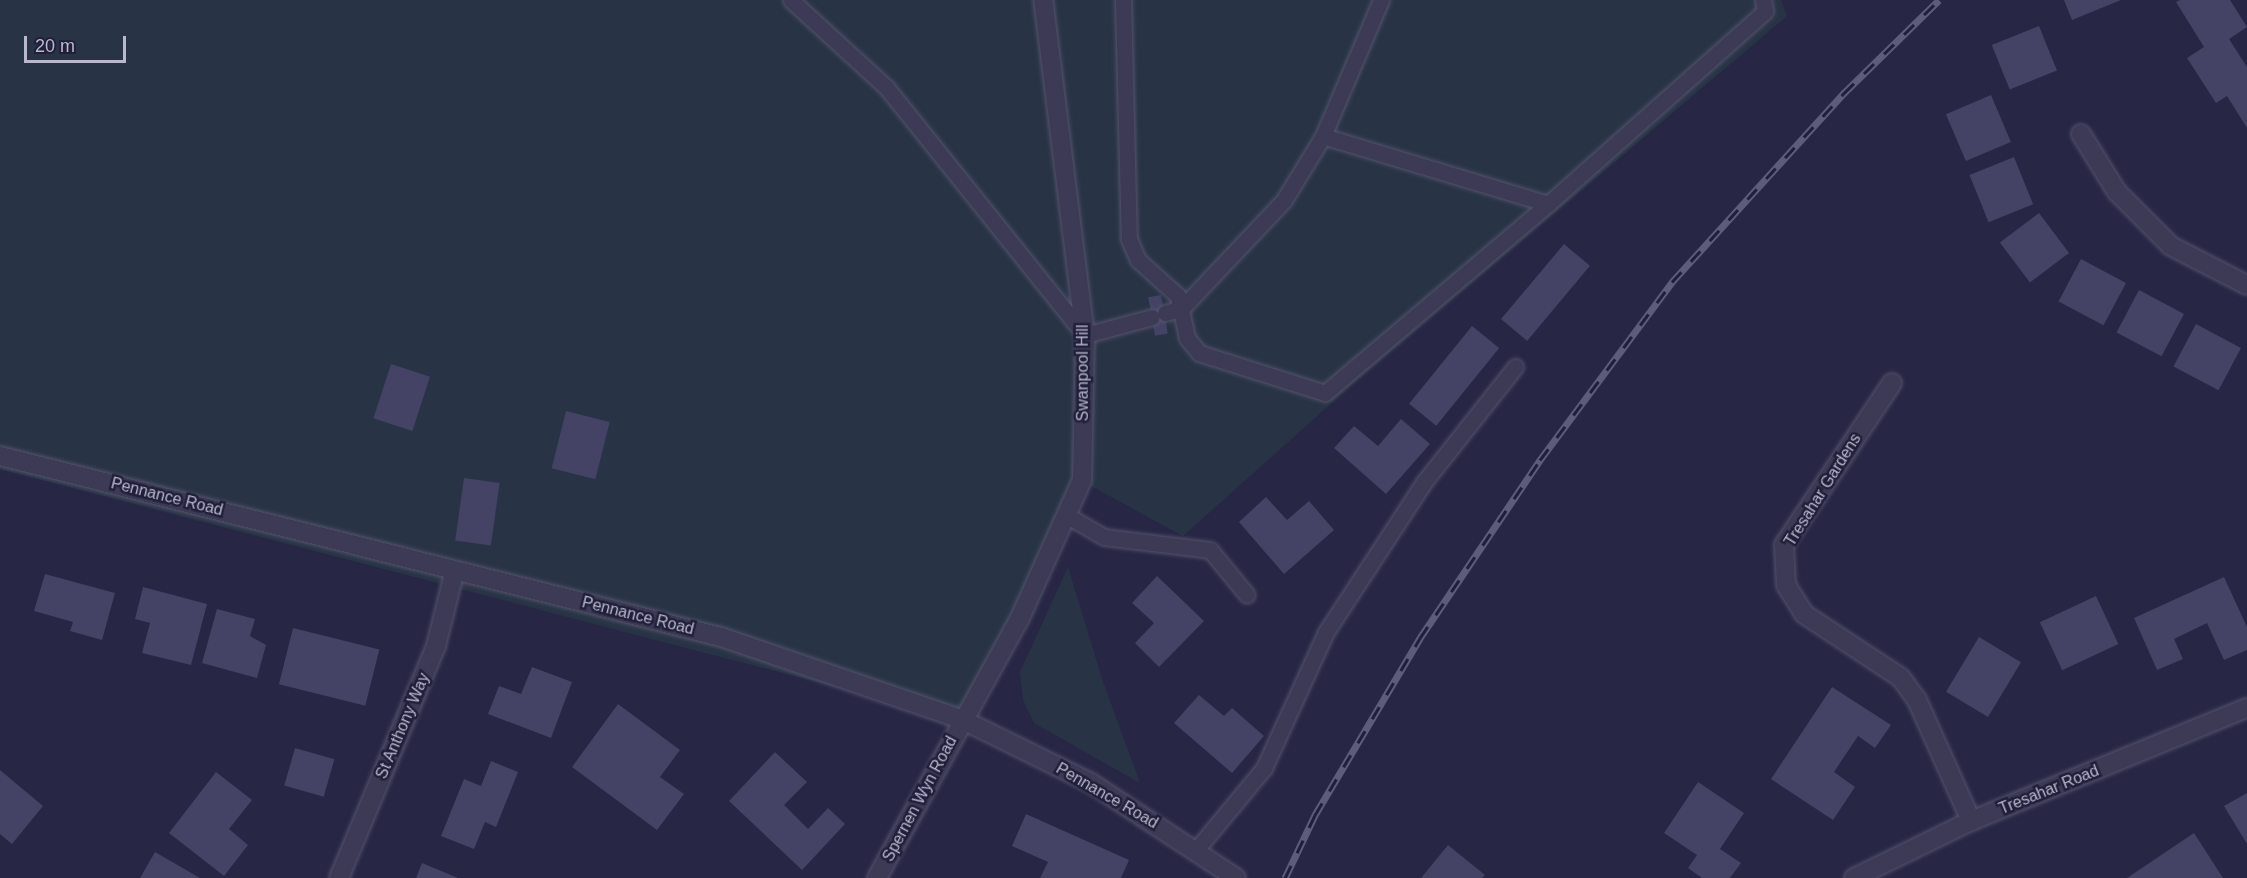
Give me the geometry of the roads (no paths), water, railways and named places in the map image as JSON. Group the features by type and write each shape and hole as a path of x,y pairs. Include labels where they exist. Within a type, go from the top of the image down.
{"street":[{"name":"Swanpool Hill","path":"963,720 1020,618 1082,480 1085,335 1043,0"},
{"path":"2081,134 2117,192 2171,246 2247,285"},
{"name":"Tresahar Gardens","path":"1892,383 1784,545 1786,585 1804,614 1901,678 1917,700 1971,821"},
{"name":"Pennance Road","path":"0,456 721,637 963,720 1091,783 1200,852 1236,878"},
{"name":"St Anthony Way","path":"339,878 435,646 455,570"},
{"name":"Tresahar Road","path":"1854,878 1971,821 2247,708"},
{"name":"Spernen Wyn Road","path":"877,878 963,720"}],"lane":[{"path":"791,0 886,87 1085,335 1182,308 1284,200 1323,136 1381,0"},
{"path":"1123,0 1129,239 1138,260 1178,296 1187,338 1199,353 1325,393 1548,204 1765,11 1763,0"},
{"path":"1323,136 1548,204"},
{"path":"1200,852 1264,768 1326,632 1418,492 1515,367"},
{"path":"1066,515 1104,537 1210,550 1247,595"}],"railway":[{"path":"1285,878 1315,815 1420,638 1540,460 1672,282 1844,93 1939,0"}]}
